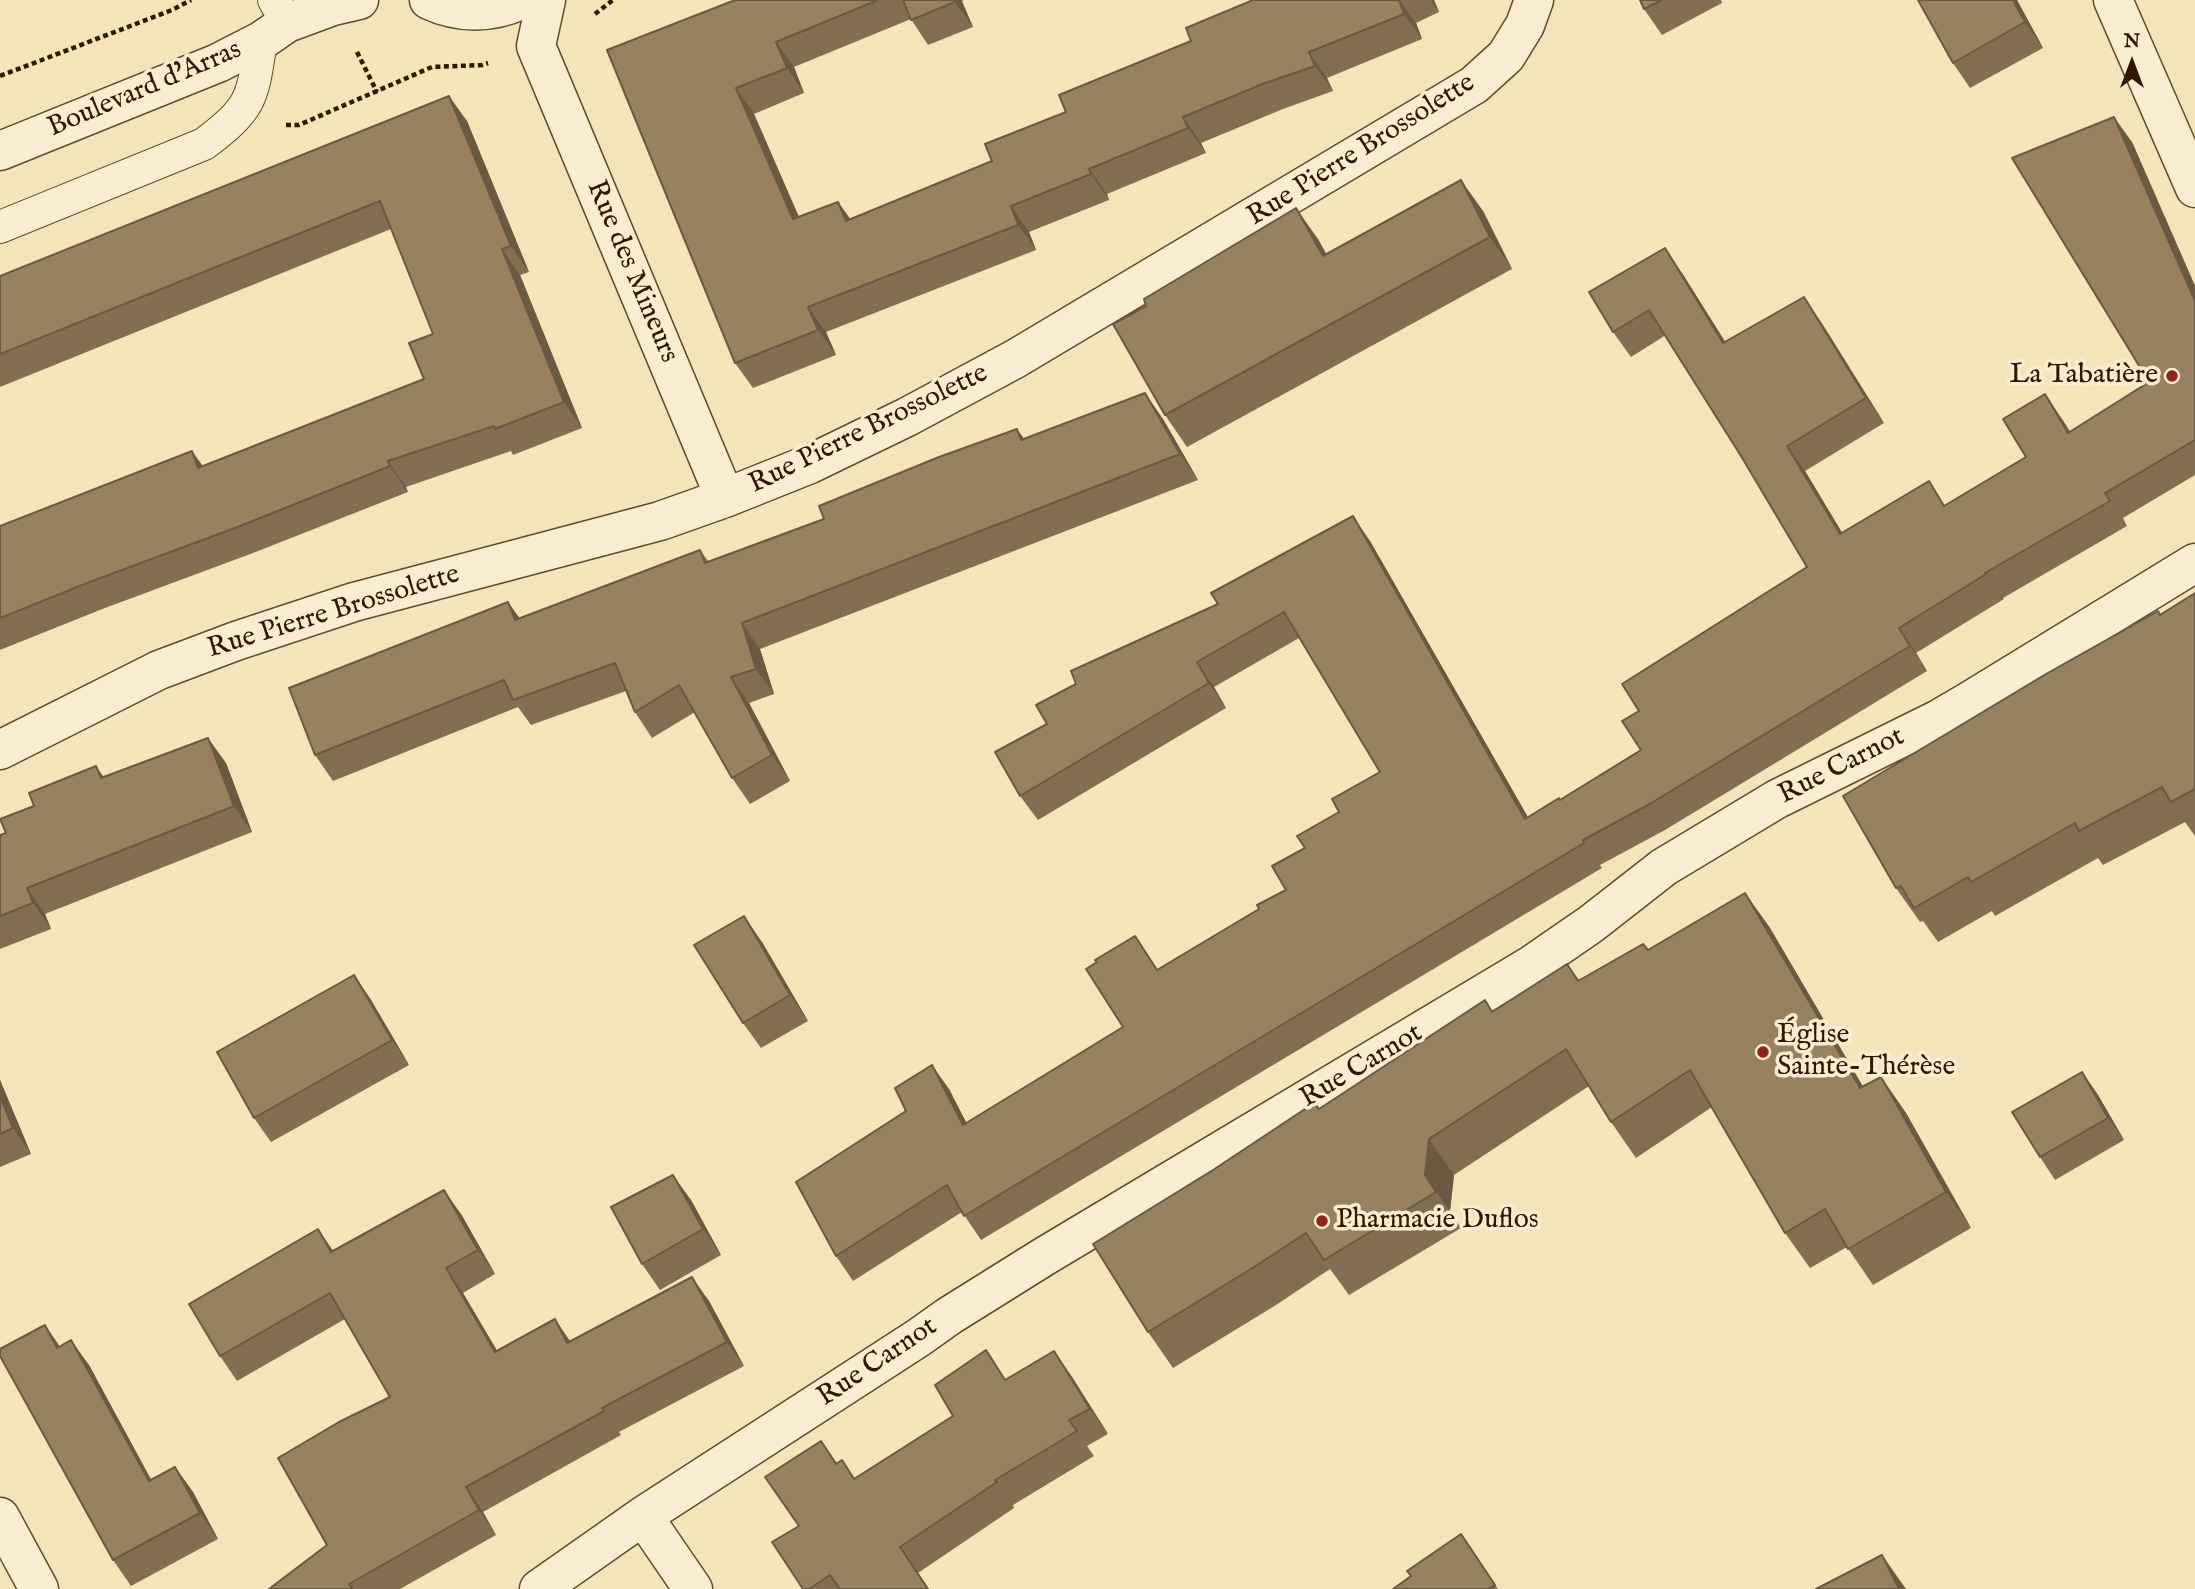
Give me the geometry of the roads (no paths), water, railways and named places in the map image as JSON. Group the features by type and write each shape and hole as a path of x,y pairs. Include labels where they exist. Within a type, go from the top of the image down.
{"street":[{"name":"Boulevard d'Arras","path":"0,151 218,63 283,16 359,0"},
{"path":"429,0 450,8 478,11 504,7 521,0"},
{"path":"478,11 536,46 546,0"},
{"name":"Rue Pierre Brossolette","path":"0,750 159,670 236,641 354,602 625,531 725,498 856,443 1015,359 1474,85 1506,56 1525,25 1534,0"},
{"path":"2113,0 2195,188"},
{"name":"Rue des Mineurs","path":"536,46 725,498"},
{"name":"Rue Carnot","path":"539,1589 643,1517 948,1316 1533,964 1674,861 1777,799 1939,719 2195,563"},
{"path":"0,1517 39,1589"},
{"path":"643,1517 693,1589"}],"lane":[{"path":"0,227 204,144 245,109 283,16"}],"place":[{"name":"La Tabatière","path":"2172,376"},
{"name":"Église Sainte-Thérèse","path":"1763,1052"},
{"name":"Pharmacie Duflos","path":"1322,1221"}]}
